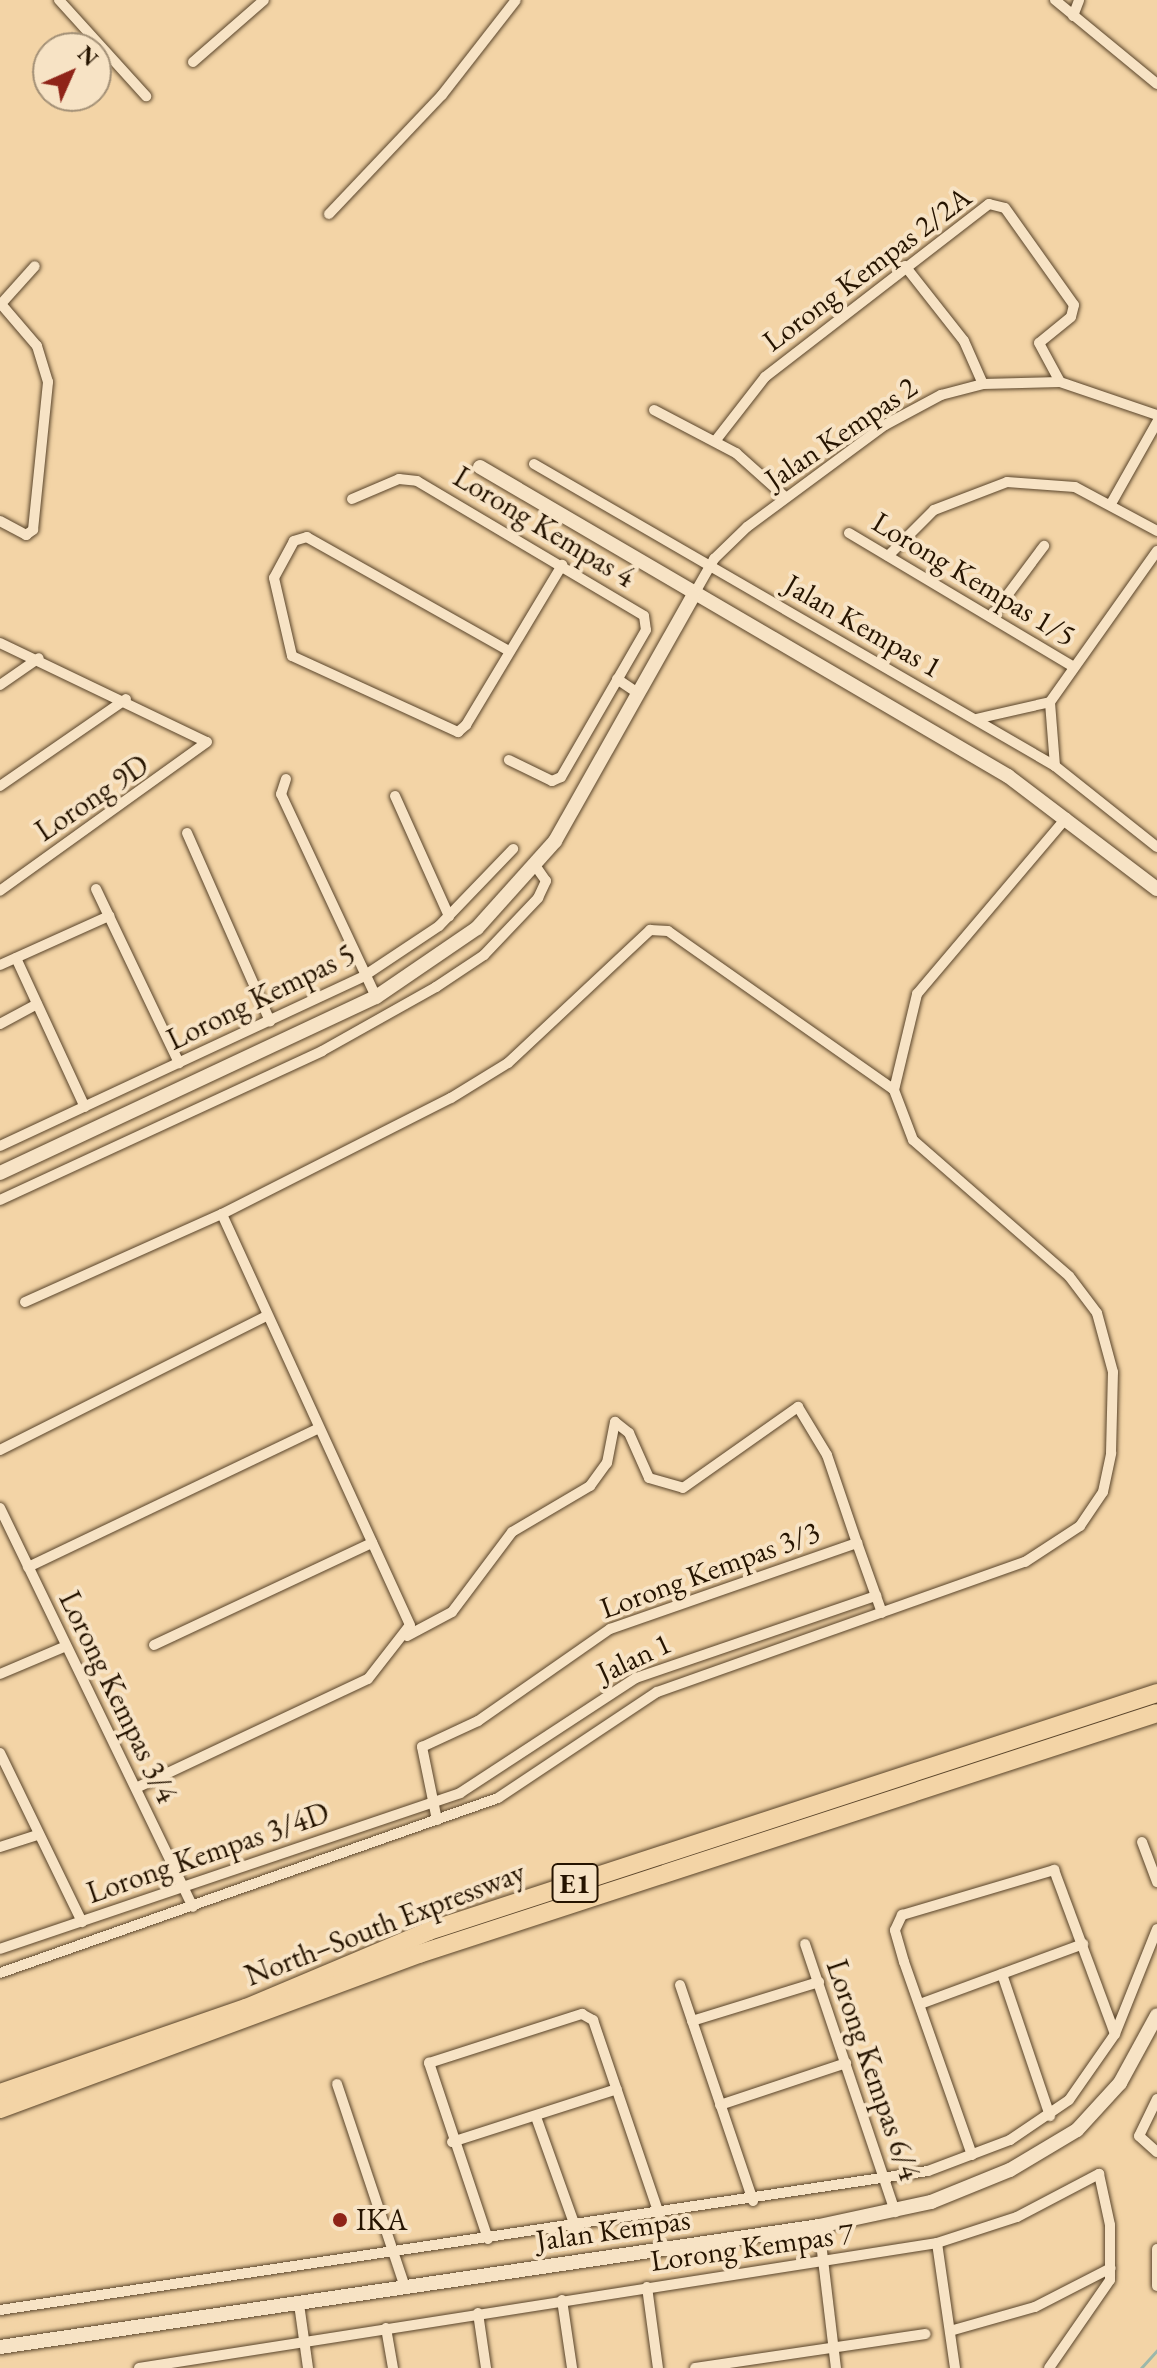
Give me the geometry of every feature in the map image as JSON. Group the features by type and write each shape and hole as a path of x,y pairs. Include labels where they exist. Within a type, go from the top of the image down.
{"highway":[{"name":"North–South Expressway","path":"0,2093 246,2008 429,1931 1157,1693"},
{"name":"North–South Expressway","path":"0,2109 419,1954 1157,1713"}],"street":[{"path":"59,0 146,96"},
{"path":"193,62 264,0"},
{"path":"329,214 442,95 516,0"},
{"path":"1055,0 1157,84"},
{"path":"1073,16 1079,0"},
{"name":"Lorong Kempas 2/2A","path":"716,440 765,377 989,204 1005,208 1074,305 1071,317 1039,343 1060,382"},
{"path":"0,521 26,535 33,530 45,365 1,305 35,266"},
{"path":"905,266 964,341 983,384"},
{"name":"Jalan Kempas 2","path":"693,596 711,565 785,497 915,408 983,384 1060,382 1157,415"},
{"path":"654,410 716,440 785,497"},
{"path":"1112,502 1157,422"},
{"name":"Jalan Kempas 1","path":"534,464 1055,766 1157,847"},
{"path":"480,467 693,596 1008,776 1157,889"},
{"name":"Lorong Kempas 4","path":"352,499 412,479 644,616 646,630 557,781 509,760"},
{"path":"888,556 934,510 1007,482 1075,487 1112,502 1157,531"},
{"name":"Lorong Kempas 1/5","path":"849,533 1074,667"},
{"path":"509,651 301,536 274,578 292,656 453,732 466,725 562,565"},
{"path":"991,617 1044,546"},
{"path":"1055,766 1050,702 1157,551"},
{"path":"0,1173 376,997 477,928 537,868 693,596"},
{"path":"0,643 126,699"},
{"path":"0,685 39,658"},
{"path":"617,679 638,693"},
{"path":"0,786 126,699"},
{"name":"Lorong 9D","path":"0,891 207,742 126,699"},
{"path":"976,719 1050,702"},
{"path":"286,779 281,794 376,997"},
{"path":"395,796 449,916"},
{"path":"0,1973 498,1798 657,1692 1025,1562 1080,1526 1109,1473 1113,1372 1106,1336 1084,1292 928,1156 902,1120 894,1090 922,986 1066,818"},
{"path":"187,833 270,1021"},
{"name":"Lorong Kempas 5","path":"0,1146 364,976 449,916 513,849"},
{"path":"0,1200 322,1051 436,987 484,955 538,898 546,881 537,868"},
{"path":"96,889 179,1063"},
{"path":"0,965 109,916"},
{"path":"25,1302 222,1214 508,1063 650,930 668,931 894,1090"},
{"path":"16,958 85,1107"},
{"path":"0,1024 37,1004"},
{"path":"222,1214 317,1429 408,1617 407,1636"},
{"path":"0,1450 267,1316"},
{"path":"136,1788 368,1679 407,1636 452,1612 512,1532 590,1486 607,1463 615,1422 629,1433 649,1478 683,1488 798,1407 827,1455 857,1543"},
{"path":"28,1567 317,1429"},
{"name":"Lorong Kempas 3/4","path":"0,1508 64,1647 193,1907"},
{"path":"154,1645 372,1543"},
{"name":"Lorong Kempas 3/3","path":"437,1820 420,1750 478,1721 565,1656 610,1629 857,1543 882,1613"},
{"name":"Jalan 1","path":"432,1802 474,1786 636,1678 876,1596"},
{"path":"0,1674 64,1647"},
{"path":"0,1753 82,1922"},
{"name":"Lorong Kempas 3/4D","path":"0,1949 432,1802"},
{"path":"0,1847 38,1835"},
{"path":"1142,1842 1157,1882"},
{"path":"972,2155 895,1922 1054,1870 1115,2034"},
{"path":"0,2310 888,2181 972,2155 1050,2116 1085,2082 1115,2034 1157,1929"},
{"name":"Lorong Kempas 6/4","path":"805,1944 888,2181 895,2212"},
{"path":"920,2004 1083,1944"},
{"path":"1002,1974 1050,2116"},
{"path":"692,2021 819,1982"},
{"path":"680,1985 753,2201"},
{"path":"488,2239 452,2142 429,2063 588,2015 617,2089 659,2214"},
{"name":"Jalan Kempas","path":"0,2347 819,2226 895,2212 1010,2170 1077,2130 1120,2083 1157,2015"},
{"path":"720,2105 846,2063"},
{"path":"337,2084 405,2287"},
{"path":"452,2142 617,2089"},
{"path":"1157,2099 1139,2136 1157,2152"},
{"path":"536,2117 575,2226"},
{"name":"Lorong Kempas 7","path":"139,2368 305,2339 937,2243 1017,2217 1099,2174 1111,2268"},
{"path":"819,2226 836,2368"},
{"path":"937,2243 955,2368"},
{"path":"1157,2249 1157,2286"},
{"path":"950,2331 1035,2307 1111,2268"},
{"path":"1049,2368 1101,2296 1111,2268"},
{"path":"647,2287 658,2368"},
{"path":"562,2300 572,2368"},
{"path":"299,2304 308,2368"},
{"path":"478,2313 486,2368"},
{"path":"386,2328 393,2368"},
{"path":"695,2368 748,2364 833,2347 926,2334"}],"waterway":[{"path":"1141,2368 1157,2350"}],"place":[{"name":"IKA","path":"340,2220"}]}
